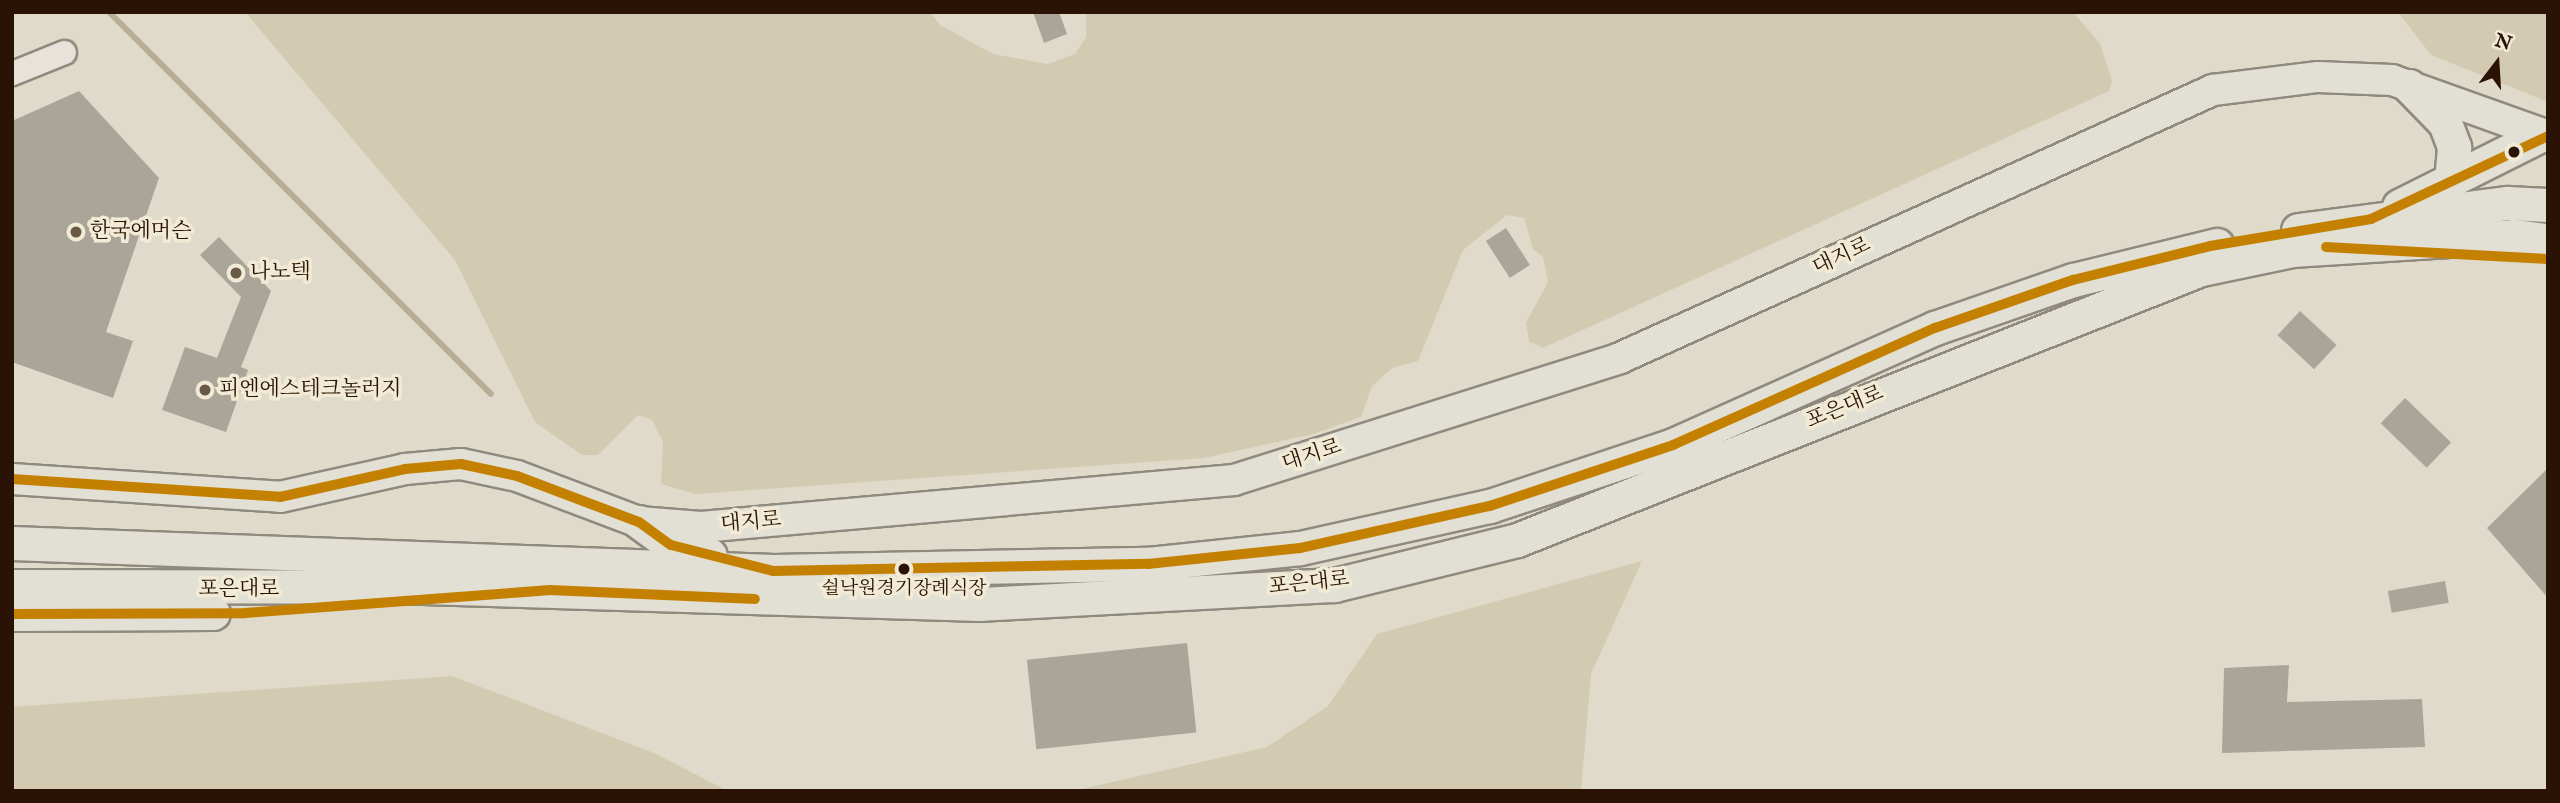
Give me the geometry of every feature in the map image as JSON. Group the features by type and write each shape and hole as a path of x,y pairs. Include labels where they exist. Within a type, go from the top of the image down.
{"highway":[{"path":"2409,86 2445,123 2454,147 2451,182"},
{"path":"2374,232 2451,182 2544,136"},
{"name":"포은대로","path":"12,586 550,590 980,604 1334,585 1517,540 2201,270 2374,232 2548,205"},
{"path":"2374,232 2548,259"},
{"name":"포은대로","path":"12,543 774,571 1148,564 1327,542 1490,506 1673,445 1935,328 2073,280 2210,246 2374,232 2548,240"},
{"path":"639,522 671,545 774,571"},
{"path":"12,614 245,613 550,590"}],"main road":[{"name":"대지로","path":"12,479 280,497 405,469 461,464 517,476 639,522 701,527 1234,480 1619,358 2213,90 2318,77 2409,86 2544,136"}],"street":[{"path":"12,73 64,52"}],"shaded area":[{"path":"245,12 930,12 940,25 993,54 1048,64 1075,54 1086,37 1086,12 2073,12 2100,44 2112,81 2109,91 1543,348 1529,341 1526,323 1548,282 1543,257 1533,249 1524,218 1507,215 1463,250 1418,361 1392,368 1372,386 1361,417 1313,434 1204,458 695,494 661,484 663,442 652,420 638,415 598,455 582,455 535,422 455,260"},
{"path":"2398,12 2548,12 2548,102 2431,55"},
{"path":"1642,561 1591,674 1581,791 1073,791 1267,747 1328,706 1377,634"},
{"path":"452,676 654,753 728,791 12,791 12,707"}],"building":[{"path":"1033,12 1059,12 1067,34 1044,43"},
{"name":"한국에머슨","path":"79,91 159,178 106,332 133,341 113,398 12,362 12,121"},
{"path":"1506,228 1530,265 1510,278 1486,241"},
{"path":"219,237 271,291 241,367 248,370 226,432 162,410 185,347 217,358 241,297 200,255"},
{"path":"2300,311 2337,345 2314,369 2277,335"},
{"path":"2405,398 2451,442 2427,468 2381,423"},
{"path":"2548,468 2548,598 2487,528"},
{"path":"2445,581 2449,603 2392,613 2388,591"},
{"path":"1187,643 1196,733 1036,749 1027,660"},
{"path":"2289,665 2287,702 2422,699 2425,747 2222,753 2224,668"}],"waterway":[{"path":"109,12 491,394"}],"transit line":[{"path":"12,479 280,497 405,469 461,464 517,476 639,522 671,545 773,571 1148,564 1300,548 1490,506 1673,445 1935,328 2073,280 2210,246 2371,219 2548,136"},
{"path":"2326,247 2548,259"},
{"path":"12,614 245,613 550,590 755,599"}],"place":[{"name":"한국에머슨","path":"76,232"},
{"name":"나노텍","path":"236,273"},
{"name":"피엔에스테크놀러지","path":"205,390"},
{"name":"쉴낙원경기장례식장","path":"904,569"}]}
